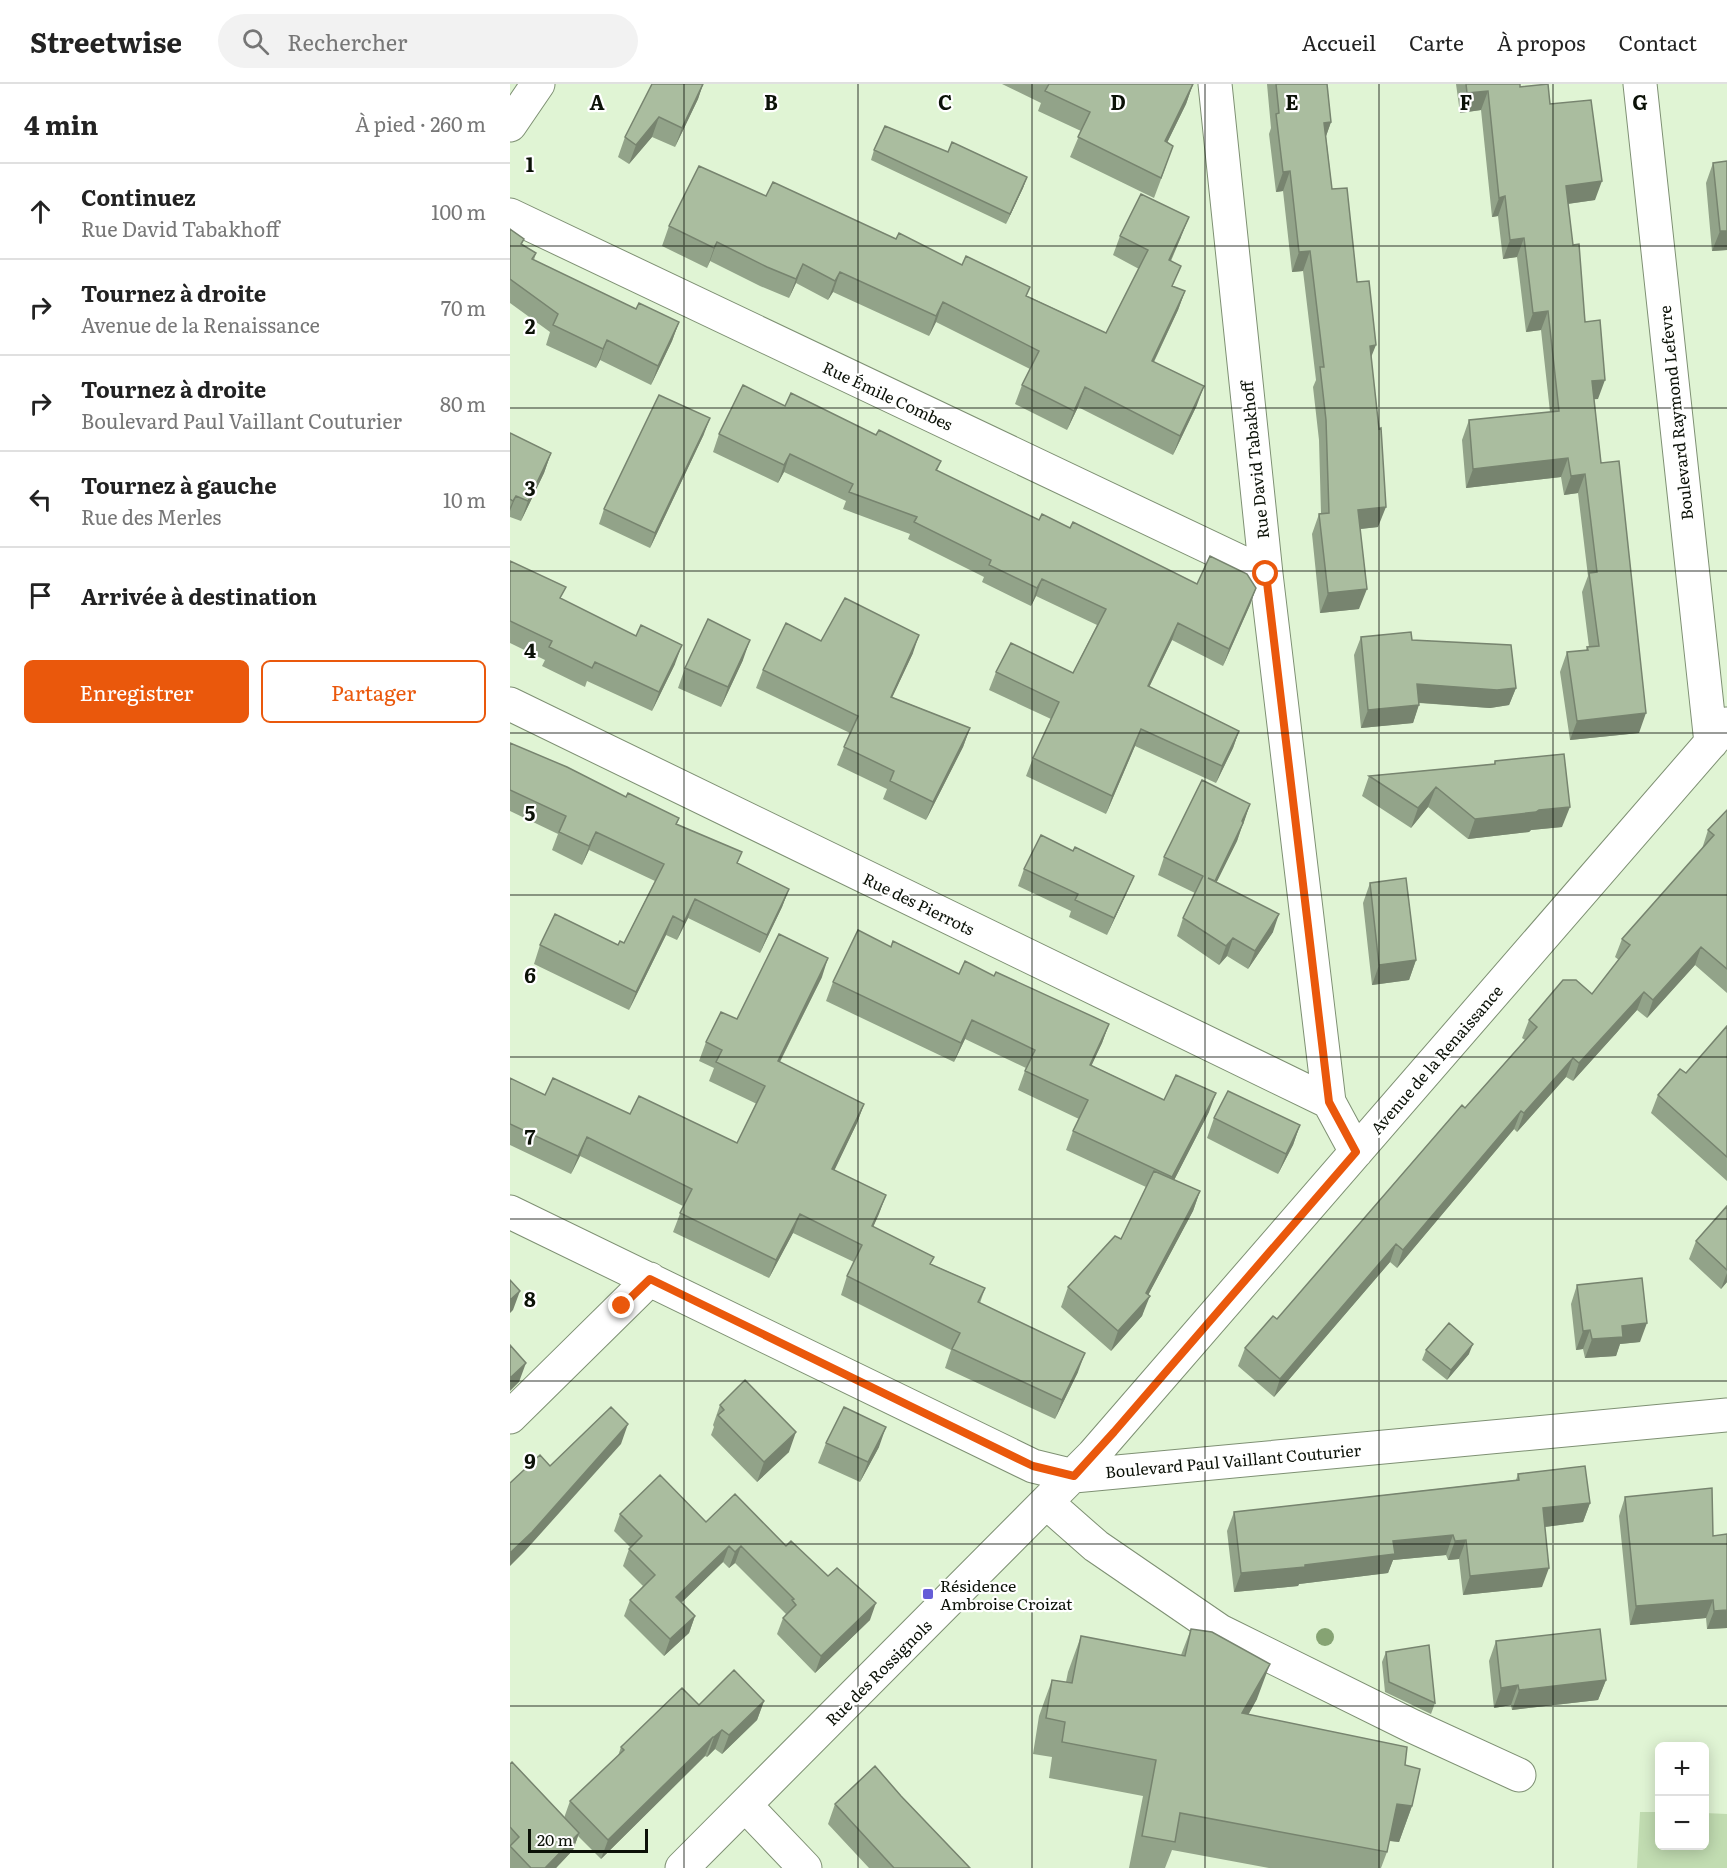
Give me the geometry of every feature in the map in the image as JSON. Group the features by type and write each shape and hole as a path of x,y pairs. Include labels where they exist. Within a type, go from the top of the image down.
{"street":[{"path":"510,125 538,84"},
{"name":"Rue David Tabakhoff","path":"1215,84 1266,574 1329,1102 1356,1152"},
{"name":"Boulevard Raymond Lefevre","path":"1640,84 1719,733"},
{"name":"Rue Émile Combes","path":"510,215 1266,574"},
{"name":"Rue des Pierrots","path":"510,704 1329,1102"},
{"name":"Avenue de la Renaissance","path":"1074,1476 1719,733"},
{"name":"Boulevard Paul Vaillant Couturier","path":"510,1212 1033,1466 1074,1476 1727,1414"},
{"path":"510,1417 650,1279"},
{"name":"Rue des Rossignols","path":"682,1868 1074,1476"},
{"path":"1047,1503 1096,1545 1220,1631 1413,1726 1519,1775"},
{"path":"745,1805 805,1868"}],"green space":[{"path":"1640,1812 1655,1812 1655,1850 1709,1850 1709,1813 1727,1814 1727,1868 1637,1868"}],"building":[{"path":"652,84 703,84 682,128 659,117 636,145 625,137"},
{"path":"1049,84 1193,84 1165,141 1173,146 1161,178 1078,137 1090,112 1045,91"},
{"path":"1276,84 1327,84 1331,122 1324,123 1332,189 1347,188 1357,282 1369,281 1376,345 1370,346 1379,429 1381,428 1386,507 1358,510 1367,589 1328,593 1319,514 1329,513 1326,420 1320,367 1324,367 1310,251 1299,252 1290,171 1283,172 1276,114 1279,113"},
{"path":"1466,84 1520,84 1520,87 1548,84 1550,104 1591,100 1602,181 1566,186 1573,245 1579,244 1585,322 1600,320 1605,380 1592,381 1601,463 1619,461 1646,713 1577,721 1567,652 1588,650 1587,647 1599,646 1589,573 1597,572 1585,474 1571,476 1568,458 1473,469 1469,420 1559,411 1548,311 1533,313 1524,238 1510,240 1505,196 1499,198 1488,91 1467,93"},
{"path":"885,126 948,152 952,142 1027,177 1010,214 874,150"},
{"path":"1727,161 1727,231 1720,231 1713,163"},
{"path":"699,166 766,196 773,182 896,239 899,233 962,265 966,256 1030,287 1026,296 1106,333 1148,250 1120,236 1141,194 1189,217 1169,260 1181,266 1172,286 1185,291 1152,361 1204,386 1180,436 1085,387 1074,411 1022,385 1039,351 943,302 936,316 840,272 835,281 803,264 796,279 717,242 714,248 669,226"},
{"path":"510,229 524,239 521,244 536,253 532,259 636,309 639,303 679,322 658,366 607,340 603,349 553,325 558,314 510,279"},
{"path":"743,385 785,406 791,393 876,435 879,430 941,461 936,470 1039,520 1042,514 1070,528 1073,522 1197,584 1210,556 1247,574 1256,588 1229,649 1178,623 1148,686 1239,731 1222,766 1141,729 1112,796 1033,758 1059,702 996,672 1011,643 1073,673 1106,609 1042,579 1037,588 989,565 991,560 914,522 917,517 849,492 853,484 790,454 784,465 719,434"},
{"path":"659,395 710,418 655,533 604,509"},
{"path":"510,433 551,453 528,501 516,496 513,501 510,499"},
{"path":"510,561 566,587 560,598 636,636 641,625 682,645 659,692 595,662 592,668 549,647 552,641 510,621"},
{"path":"845,598 919,635 891,697 970,728 933,802 890,781 894,771 844,747 858,716 763,670 786,623 821,641"},
{"path":"708,619 750,640 728,687 685,668"},
{"path":"1411,632 1412,640 1511,645 1516,688 1497,690 1417,684 1419,705 1368,710 1361,637"},
{"path":"510,743 567,767 626,797 628,793 679,818 676,824 742,852 737,863 789,889 767,935 695,899 684,922 673,916 636,992 540,945 555,914 618,945 620,941 624,943 664,864 596,832 589,846 559,832 566,816 510,790"},
{"path":"1564,754 1570,807 1475,819 1436,787 1418,808 1369,776 1495,764 1495,761"},
{"path":"1202,780 1250,804 1215,881 1208,878 1279,914 1255,951 1233,938 1226,946 1183,918 1203,876 1164,857"},
{"path":"1727,810 1727,969 1701,947 1653,1000 1644,992 1579,1063 1573,1058 1524,1113 1521,1111 1403,1250 1396,1244 1280,1379 1245,1348 1273,1316 1277,1319 1462,1105 1465,1108 1537,1027 1529,1020 1563,980 1576,980 1592,994 1630,945 1622,939 1714,835 1708,830"},
{"path":"1041,835 1073,851 1075,847 1134,876 1114,918 1075,900 1078,894 1024,869"},
{"path":"1406,878 1416,960 1379,965 1370,883"},
{"path":"858,930 891,947 893,941 959,974 965,961 994,976 996,972 1109,1024 1090,1065 1164,1100 1176,1075 1216,1093 1172,1177 1073,1131 1088,1100 1025,1071 1035,1050 972,1020 961,1043 833,982"},
{"path":"779,934 828,958 778,1061 864,1104 832,1169 886,1195 872,1226 934,1257 930,1264 985,1288 978,1302 1085,1353 1062,1400 952,1349 960,1333 847,1276 862,1245 800,1214 776,1260 680,1213 692,1189 587,1137 578,1156 510,1124 510,1078 545,1095 553,1078 630,1114 639,1096 737,1143 765,1086 716,1062 722,1050 706,1042 721,1012 737,1019"},
{"path":"1727,1026 1727,1157 1658,1095 1680,1069 1686,1073"},
{"path":"1228,1091 1300,1125 1286,1154 1214,1118"},
{"path":"1154,1171 1200,1191 1146,1293 1150,1296 1118,1331 1068,1287 1115,1236 1121,1239"},
{"path":"1727,1206 1727,1270 1696,1241"},
{"path":"1642,1278 1647,1323 1622,1326 1623,1337 1592,1339 1590,1330 1583,1331 1577,1285"},
{"path":"510,1280 520,1291 510,1300"},
{"path":"1449,1323 1473,1344 1451,1370 1426,1350"},
{"path":"510,1345 526,1363 510,1378"},
{"path":"745,1380 796,1432 764,1462 718,1415 724,1410 720,1405"},
{"path":"611,1407 628,1424 532,1532 510,1553 510,1483 540,1455 550,1466"},
{"path":"844,1407 886,1427 868,1462 826,1443"},
{"path":"1585,1466 1590,1503 1543,1508 1549,1568 1470,1576 1466,1540 1455,1541 1453,1535 1393,1541 1395,1554 1305,1565 1305,1567 1241,1573 1234,1512 1519,1480 1518,1474"},
{"path":"660,1475 706,1522 735,1494 786,1546 791,1541 828,1576 837,1568 876,1603 821,1656 783,1618 796,1605 792,1600 794,1599 741,1546 735,1552 729,1546 676,1597 695,1616 670,1639 630,1600 655,1575 629,1549 642,1536 620,1514"},
{"path":"1712,1488 1713,1536 1727,1534 1727,1610 1714,1611 1713,1600 1636,1606 1625,1497"},
{"path":"1191,1629 1212,1632 1270,1664 1242,1713 1407,1747 1405,1765 1420,1769 1412,1806 1397,1804 1387,1852 1180,1813 1175,1842 1142,1836 1156,1760 1062,1742 1065,1722 1046,1718 1052,1680 1072,1683 1081,1636 1185,1656"},
{"path":"1600,1629 1606,1680 1519,1690 1518,1685 1501,1688 1496,1641"},
{"path":"1429,1645 1435,1703 1389,1682 1386,1652"},
{"path":"734,1670 764,1701 729,1735 722,1730 713,1737 608,1840 570,1801 624,1750 621,1747 682,1688 699,1705"},
{"path":"512,1762 579,1833 545,1868 531,1868 510,1846 519,1837 510,1827 510,1764"},
{"path":"875,1766 970,1868 894,1868 835,1804"}],"place":[{"name":"Résidence Ambroise Croizat","path":"928,1594"}],"route":[{"path":"622,1306 650,1279 1033,1466 1074,1476 1114,1432 1356,1152 1329,1102 1266,574"}]}
